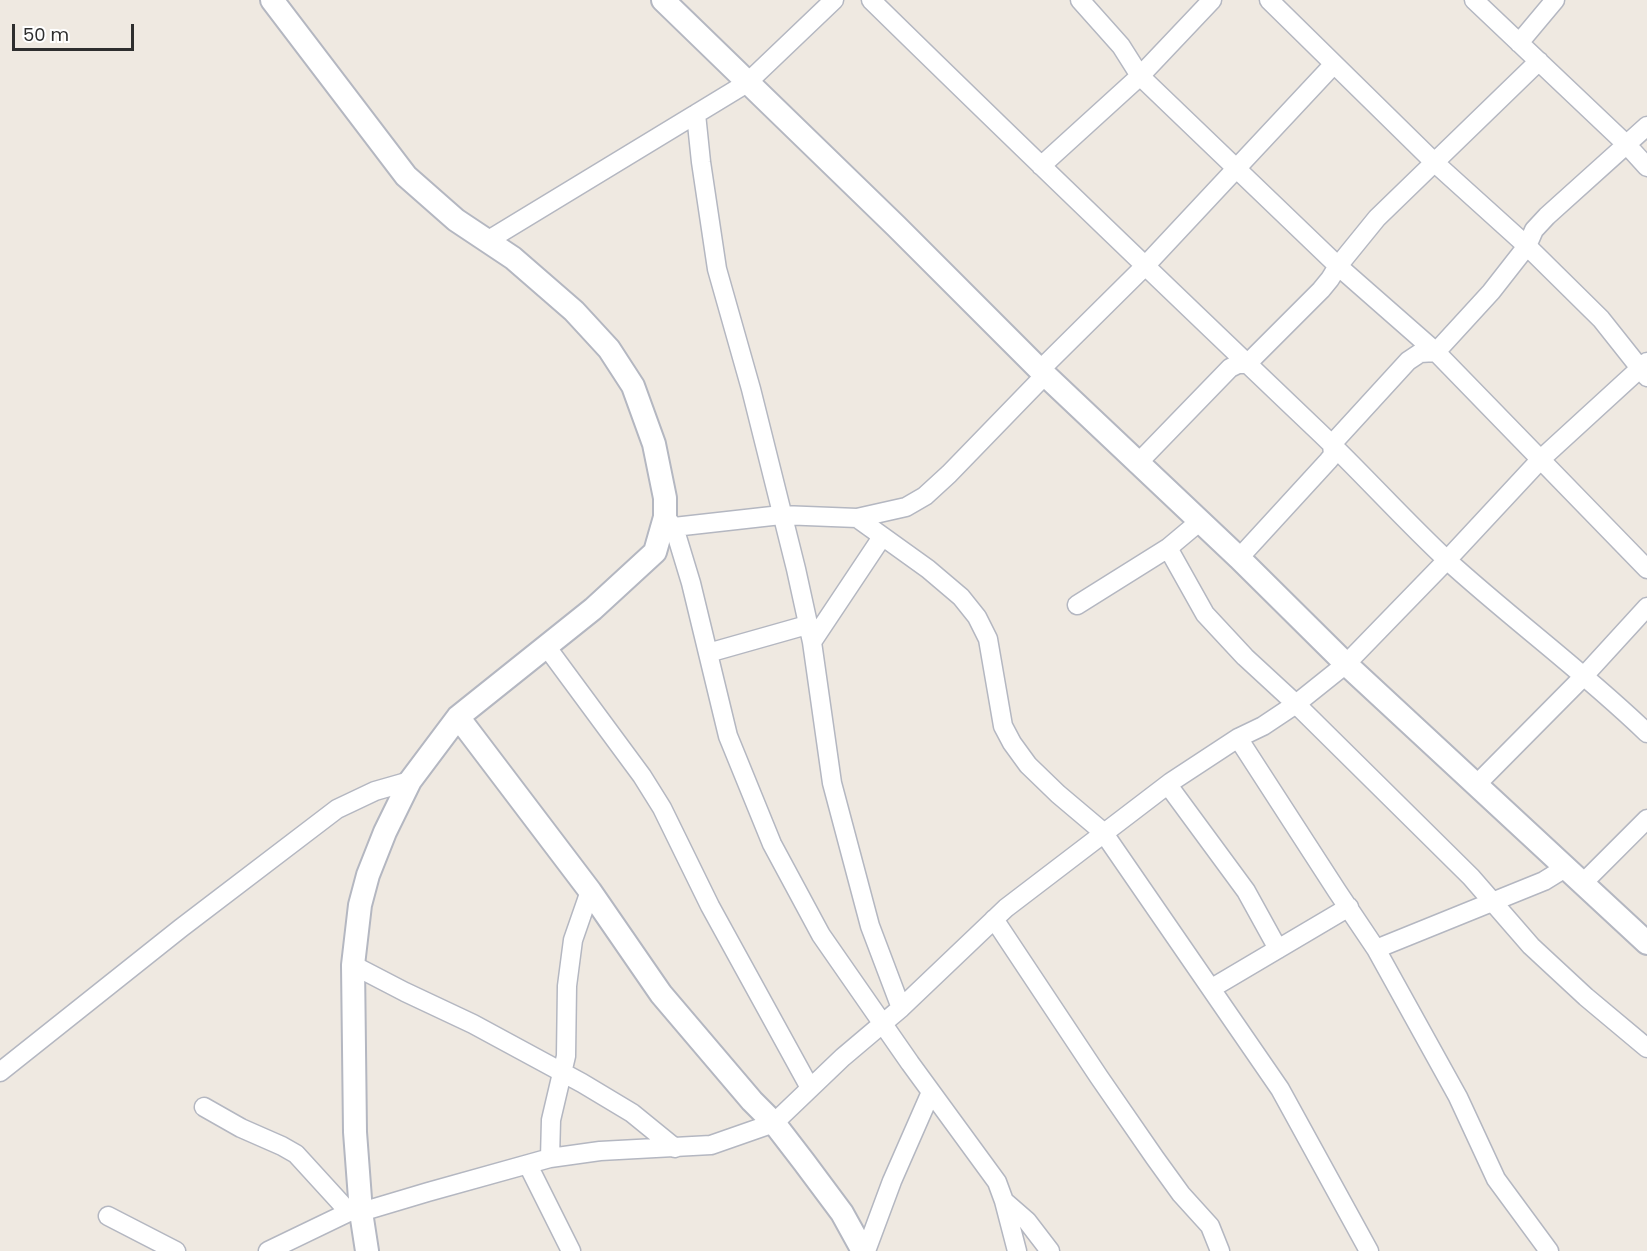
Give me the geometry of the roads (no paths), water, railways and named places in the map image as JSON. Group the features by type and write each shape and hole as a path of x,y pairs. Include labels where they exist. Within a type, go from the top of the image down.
{"street":[{"path":"272,0 406,176 456,220 513,258 574,310 609,349 633,386 654,444 669,522 691,583 728,736 772,844 821,935 882,1024 997,1182 1017,1251"},
{"path":"663,0 1137,464 1239,558 1346,664 1647,943"},
{"path":"487,241 747,83 834,0"},
{"path":"871,0 1332,444 1448,560 1583,677 1610,697 1647,733"},
{"path":"1080,0 1121,46 1140,76 1338,266 1436,352 1647,569"},
{"path":"1041,166 1140,76 1212,0"},
{"path":"268,1251 355,1212 550,1158 600,1151 711,1145 774,1124 810,1088 901,1008 994,920 1103,832 1168,784 1238,738 1263,726 1296,704 1346,664 1448,560 1541,459 1645,369 1601,319 1527,246 1434,162 1269,0"},
{"path":"1474,0 1627,145 1647,167"},
{"path":"1519,43 1555,0"},
{"path":"1137,464 1230,368 1238,364 1247,364 1321,290 1377,218 1539,61"},
{"path":"669,522 781,515 857,518 906,507 925,496 1146,266 1334,64"},
{"path":"696,114 717,269 751,388 796,569 809,634 832,783 870,926 901,1008"},
{"path":"1239,558 1328,461 1333,455 1332,444 1408,361 1420,353 1436,352 1491,292 1527,246 1534,230 1547,216 1647,126"},
{"path":"857,518 928,569 961,597 977,617 988,639 1003,726 1012,743 1028,765 1103,832 1280,1089 1369,1251"},
{"path":"367,1251 355,1212 353,965 360,905 368,875 385,832 410,780 458,717 593,609 655,552 669,522"},
{"path":"1077,605 1168,548 1199,522"},
{"path":"708,653 809,634 882,537"},
{"path":"1168,548 1205,614 1245,657 1296,704 1493,900 1532,946 1586,997 1647,1048"},
{"path":"1476,785 1583,677 1647,608"},
{"path":"546,646 642,776 662,808 710,906 810,1088"},
{"path":"458,717 590,891 661,994 774,1124 842,1213 864,1251"},
{"path":"1238,738 1376,949 1458,1097 1496,1179 1542,1248"},
{"path":"0,1072 181,928 337,809 375,791 410,780"},
{"path":"1168,784 1246,891 1278,949"},
{"path":"1583,883 1647,819"},
{"path":"1376,949 1544,881 1565,868"},
{"path":"550,1158 551,1120 567,1040 567,986 573,940 590,891"},
{"path":"1212,988 1349,907"},
{"path":"994,920 1155,1158 1181,1194 1210,1226 1220,1251"},
{"path":"353,965 473,1024 562,1072 632,1113 675,1148"},
{"path":"864,1251 931,1092"},
{"path":"204,1107 241,1128 296,1154 355,1212"},
{"path":"528,1165 572,1251"},
{"path":"1004,1201 1027,1221 1050,1251"},
{"path":"108,1216 176,1251"}]}
